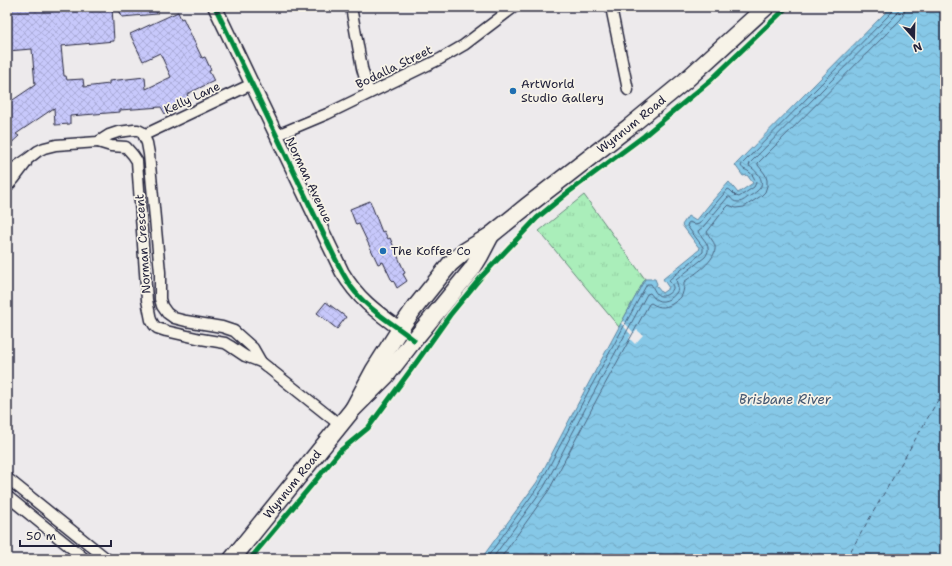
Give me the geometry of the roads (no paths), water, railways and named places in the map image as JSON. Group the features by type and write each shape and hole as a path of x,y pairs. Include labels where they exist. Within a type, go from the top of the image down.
{"main road":[{"name":"Wynnum Road","path":"353,409 374,370 400,329 413,310 450,264 465,251 491,235 685,82 766,7"},
{"name":"Wynnum Road","path":"232,559 353,409 386,376 472,269 491,235"},
{"name":"Norman Avenue","path":"400,329 414,340"}],"street":[{"name":"Norman Avenue","path":"215,7 335,258 349,283 371,308 400,329"},
{"path":"351,7 362,68 369,93"},
{"name":"Bodalla Street","path":"277,135 320,117 440,59 464,45 514,7"},
{"path":"611,7 628,90"},
{"name":"Kelly Lane","path":"144,135 252,84"},
{"name":"Norman Crescent","path":"98,142 109,135 118,132 138,130 144,135 149,154 160,272 160,299 162,306 167,313 174,318 222,327 234,331 253,348 262,362 340,425"},
{"name":"Norman Crescent","path":"7,172 38,151 56,145 98,142 111,146 126,147 134,155 137,162 147,300 149,315 152,323 157,328 166,331 225,343 245,356 262,362"},
{"name":"Norman Crescent","path":"7,187 29,158"},
{"path":"7,478 107,559"},
{"path":"7,496 85,559"}],"water":[{"name":"Brisbane River","path":"891,7 945,7 945,559 481,559 537,482 645,279 655,279 657,284 656,286 662,293 669,288 663,279 700,249 682,225 688,216 696,221 729,182 738,193 753,183 747,175 743,176 735,165"}],"place":[{"name":"ArtWorld Studio Gallery","path":"513,91"},
{"name":"The Koffee Co","path":"383,251"}]}
